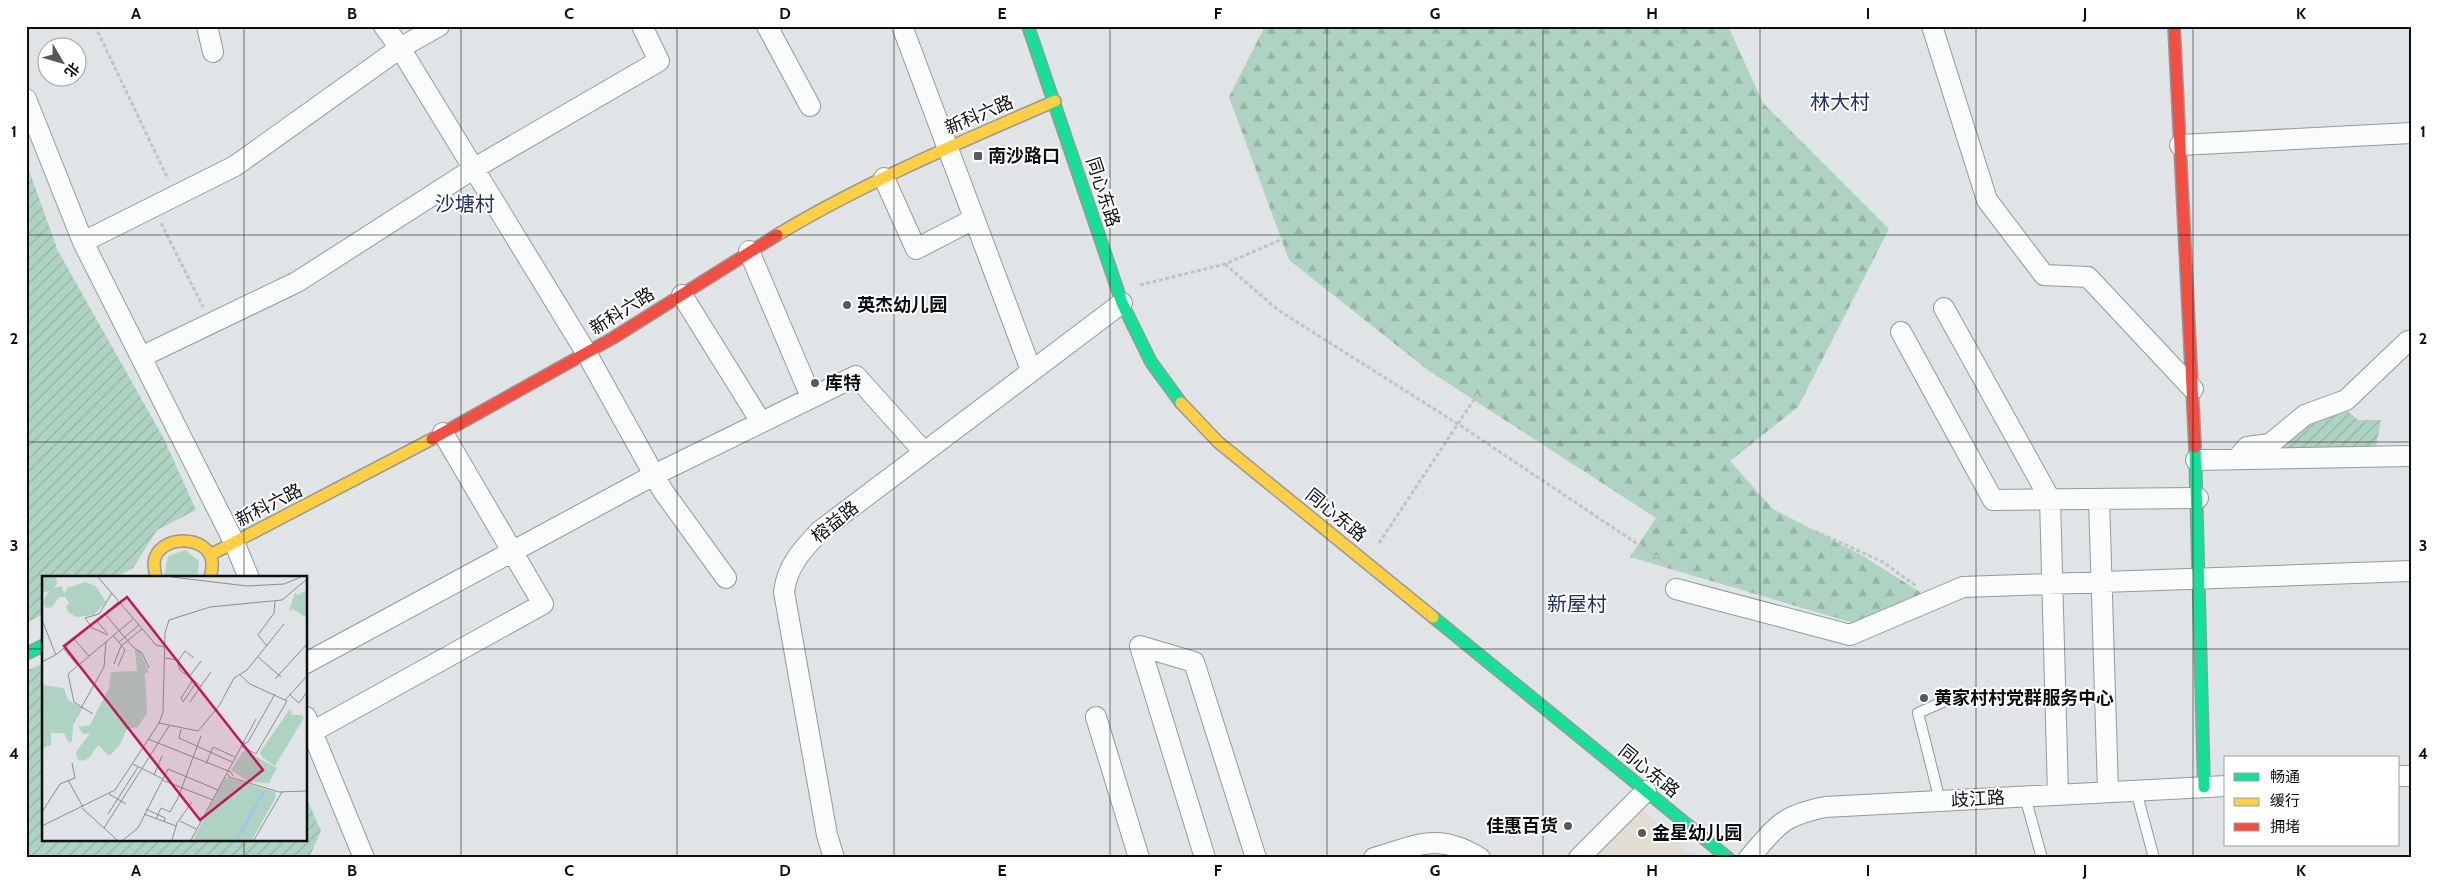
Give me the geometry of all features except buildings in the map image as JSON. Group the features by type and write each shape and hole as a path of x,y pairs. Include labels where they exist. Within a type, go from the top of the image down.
{"street":[{"path":"207,26 213,52"},
{"path":"384,26 400,48 587,354 663,490 726,578"},
{"path":"83,242 235,166 400,48 439,26"},
{"path":"141,358 297,282 473,169 659,61 642,26"},
{"path":"767,26 810,106"},
{"path":"902,26 1031,370"},
{"name":"同心东路","path":"1028,26 1055,101 1119,297 1138,342 1159,376 1186,412 1218,442 1728,858"},
{"path":"1932,26 1987,200 2044,275 2088,278 2192,389"},
{"path":"2174,26 2198,498 2204,787"},
{"path":"26,99 83,242 234,542 248,576"},
{"name":"新科六路","path":"210,555 443,433 587,354 811,215 947,148 1055,101"},
{"path":"2180,145 2411,133"},
{"path":"884,178 916,249 974,219"},
{"path":"749,252 811,397"},
{"path":"682,295 761,422"},
{"name":"榕益路","path":"834,858 827,835 784,592 786,577 798,553 820,531 1031,370 1119,297"},
{"path":"1944,308 2050,499 2058,794"},
{"path":"1901,332 1993,500 2198,498"},
{"path":"2237,459 2247,447 2270,444 2305,415 2346,400 2408,341 2411,341"},
{"path":"308,662 654,475 856,376 924,452"},
{"path":"364,858 309,724 544,604 443,433"},
{"path":"2196,460 2411,456"},
{"path":"2099,499 2108,792"},
{"path":"156,576 154,564 157,555 170,542 188,539 204,547 210,555 212,565 210,576"},
{"path":"1676,588 1850,635 1963,587 2411,571"},
{"path":"26,654 42,646"},
{"path":"1205,858 1140,646 1194,662 1256,858"},
{"path":"1096,717 1139,858"},
{"name":"歧江路","path":"1749,858 1778,825 1800,812 1825,807 2224,786"},
{"path":"1579,858 1646,791"},
{"path":"1374,858 1437,841 1451,843 1480,858"}],"lane":[{"path":"1940,801 1918,712 1961,694"},
{"path":"2136,791 2154,858"},
{"path":"2025,797 2042,858"}],"path":[{"path":"95,26 175,196"},
{"path":"153,207 211,323"},
{"path":"1119,297 1225,264 1280,240"},
{"path":"1225,264 1278,310 1458,424 1677,570 1676,588"},
{"path":"1366,562 1479,392"},
{"path":"1815,531 1882,562 1934,600"}],"shaded area":[{"name":"金星幼儿园","path":"1641,808 1694,858 1591,858"}],"green space":[{"path":"1265,26 1728,26 1763,103 1889,229 1798,407 1730,461 1773,509 1863,556 1920,592 1923,616 1881,631 1630,557 1656,518 1429,371 1289,260 1229,97"},
{"path":"26,162 58,251 164,439 196,510 157,530 133,568 118,576 42,576 42,615 26,623"},
{"path":"2343,407 2358,420 2381,420 2376,447 2277,450 2309,420"},
{"path":"185,550 199,561 197,576 164,576 168,556"},
{"path":"42,664 42,842 308,842 308,802 321,831 309,858 26,858 26,671"}],"traffic: fast":[{"path":"1028,26 1122,303 1151,362 1181,403"},
{"path":"2195,447 2204,787"},
{"path":"1433,617 1728,858"},
{"path":"26,654 42,646"}],"traffic: slow":[{"path":"777,235 844,197 879,180 1055,101"},
{"path":"1181,403 1218,442 1433,617"},
{"path":"210,555 432,439"},
{"path":"156,576 154,562 158,553 164,546 173,542 183,541 193,542 202,546 209,553 212,564 210,576"}],"traffic: jam":[{"path":"2174,26 2195,447"},
{"path":"432,439 613,338 777,235"}],"place":[{"name":"南沙路口","path":"978,156"},
{"name":"英杰幼儿园","path":"847,305"},
{"name":"库特","path":"815,383"},
{"name":"黄家村村党群服务中心","path":"1924,698"},
{"name":"佳惠百货","path":"1568,826"},
{"name":"金星幼儿园","path":"1642,833"}],"district":[{"name":"林大村","path":"1840,102"},
{"name":"沙塘村","path":"465,204"},
{"name":"新屋村","path":"1577,604"}]}
